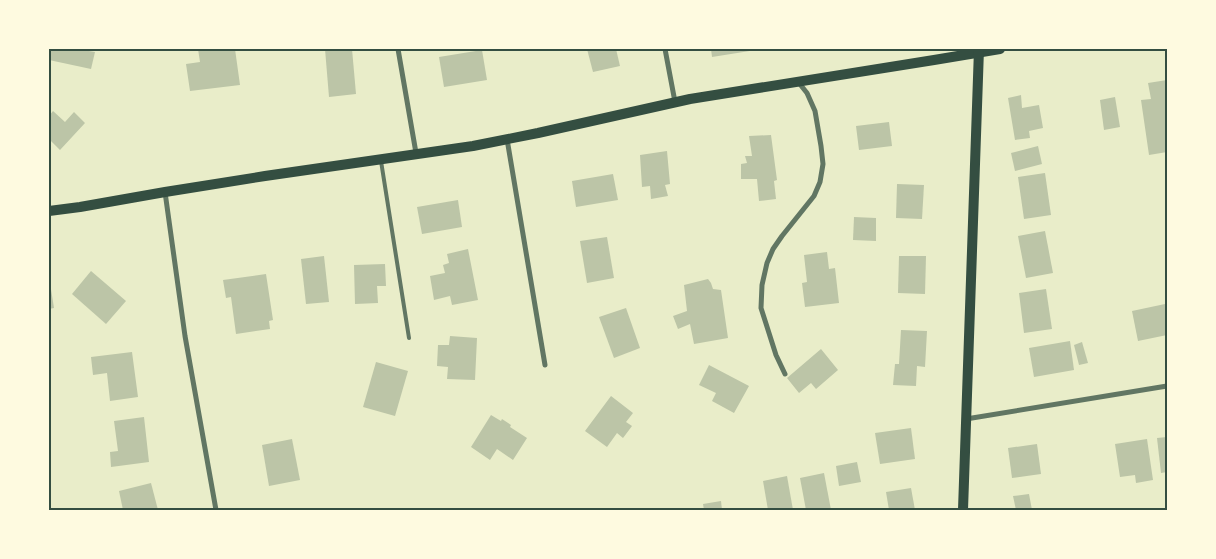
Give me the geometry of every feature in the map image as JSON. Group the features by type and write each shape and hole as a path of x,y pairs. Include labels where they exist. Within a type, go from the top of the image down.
{"main road":[{"path":"49,210 416,153 473,146 538,134 690,99 1000,49"},
{"path":"964,510 979,51"}],"street":[{"path":"398,49 416,153"},
{"path":"665,49 675,102"},
{"path":"786,374 776,355 761,308 762,285 767,263 773,249 814,196 820,182 823,164 815,111 807,94 798,82"},
{"path":"507,139 545,365"},
{"path":"165,192 185,336 216,510"},
{"path":"966,419 1167,386"}],"lane":[{"path":"380,159 410,338"}],"building":[{"path":"50,49 77,49 95,52 91,69 49,60"},
{"path":"198,49 235,49 240,85 190,91 186,64 200,62"},
{"path":"325,49 352,49 356,94 329,97"},
{"path":"587,49 616,49 620,66 593,72"},
{"path":"711,49 756,49 756,50 712,57"},
{"path":"482,50 487,80 444,87 439,57"},
{"path":"1167,80 1167,152 1149,155 1141,100 1151,99 1148,83"},
{"path":"1021,95 1022,108 1039,105 1043,128 1029,131 1030,138 1015,140 1008,98"},
{"path":"1115,97 1120,127 1104,130 1100,100"},
{"path":"53,111 65,122 74,112 85,123 60,150 49,139 49,116"},
{"path":"889,122 892,146 859,150 856,126"},
{"path":"771,135 777,180 774,181 776,199 759,201 757,179 741,179 741,164 747,163 745,156 752,156 749,136"},
{"path":"1038,146 1042,164 1015,171 1011,153"},
{"path":"667,151 670,184 665,185 668,196 651,199 650,186 642,187 640,155"},
{"path":"1045,173 1051,215 1024,219 1018,177"},
{"path":"613,174 618,200 576,207 572,181"},
{"path":"897,184 924,185 922,219 896,218"},
{"path":"458,200 462,227 422,234 417,207"},
{"path":"854,217 876,218 876,241 853,240"},
{"path":"1045,231 1053,273 1026,278 1018,236"},
{"path":"607,237 614,278 587,283 580,241"},
{"path":"468,249 478,300 452,305 450,296 434,300 430,276 445,273 443,265 449,263 447,254"},
{"path":"827,252 829,269 835,268 839,303 805,307 802,283 807,282 804,255"},
{"path":"324,256 329,302 306,304 301,259"},
{"path":"899,256 926,256 925,294 898,293"},
{"path":"385,264 386,286 377,286 378,303 355,304 354,265"},
{"path":"91,271 126,301 106,324 72,294"},
{"path":"266,274 273,320 269,321 270,329 236,334 231,297 226,298 223,280"},
{"path":"708,279 713,289 721,290 728,338 694,344 690,324 678,329 673,316 687,311 684,285"},
{"path":"49,283 54,308 49,309"},
{"path":"1046,289 1052,329 1024,333 1019,293"},
{"path":"1165,304 1167,335 1138,341 1132,311"},
{"path":"626,308 640,348 614,358 599,317"},
{"path":"901,330 927,331 925,367 917,366 916,386 893,385 895,364 899,364"},
{"path":"450,336 477,338 475,380 447,379 448,367 437,366 438,345 449,345"},
{"path":"1070,341 1074,370 1034,377 1029,348"},
{"path":"1082,342 1088,363 1079,365 1074,345"},
{"path":"821,349 838,370 816,389 811,383 799,393 787,378"},
{"path":"132,352 138,397 110,401 107,373 93,375 91,357"},
{"path":"376,362 408,371 395,416 363,407"},
{"path":"709,365 749,386 734,413 712,401 716,393 699,385"},
{"path":"611,396 633,413 626,422 632,426 623,438 617,433 607,447 585,431"},
{"path":"491,415 501,421 502,419 511,425 510,427 527,438 513,460 497,449 490,460 471,447"},
{"path":"144,417 149,462 111,467 110,452 118,451 114,421"},
{"path":"911,428 915,459 880,464 875,433"},
{"path":"1167,437 1167,472 1161,473 1157,438"},
{"path":"292,439 300,480 269,486 262,445"},
{"path":"1147,439 1153,480 1136,483 1135,475 1120,477 1115,444"},
{"path":"1037,444 1041,474 1012,478 1008,448"},
{"path":"857,462 861,482 839,486 836,466"},
{"path":"824,473 831,510 806,510 800,478"},
{"path":"787,476 793,510 768,510 763,481"},
{"path":"151,483 158,510 123,510 119,491"},
{"path":"911,488 915,510 889,510 886,492"},
{"path":"1029,494 1032,510 1016,510 1013,496"},
{"path":"721,501 722,510 704,510 703,504"}]}
